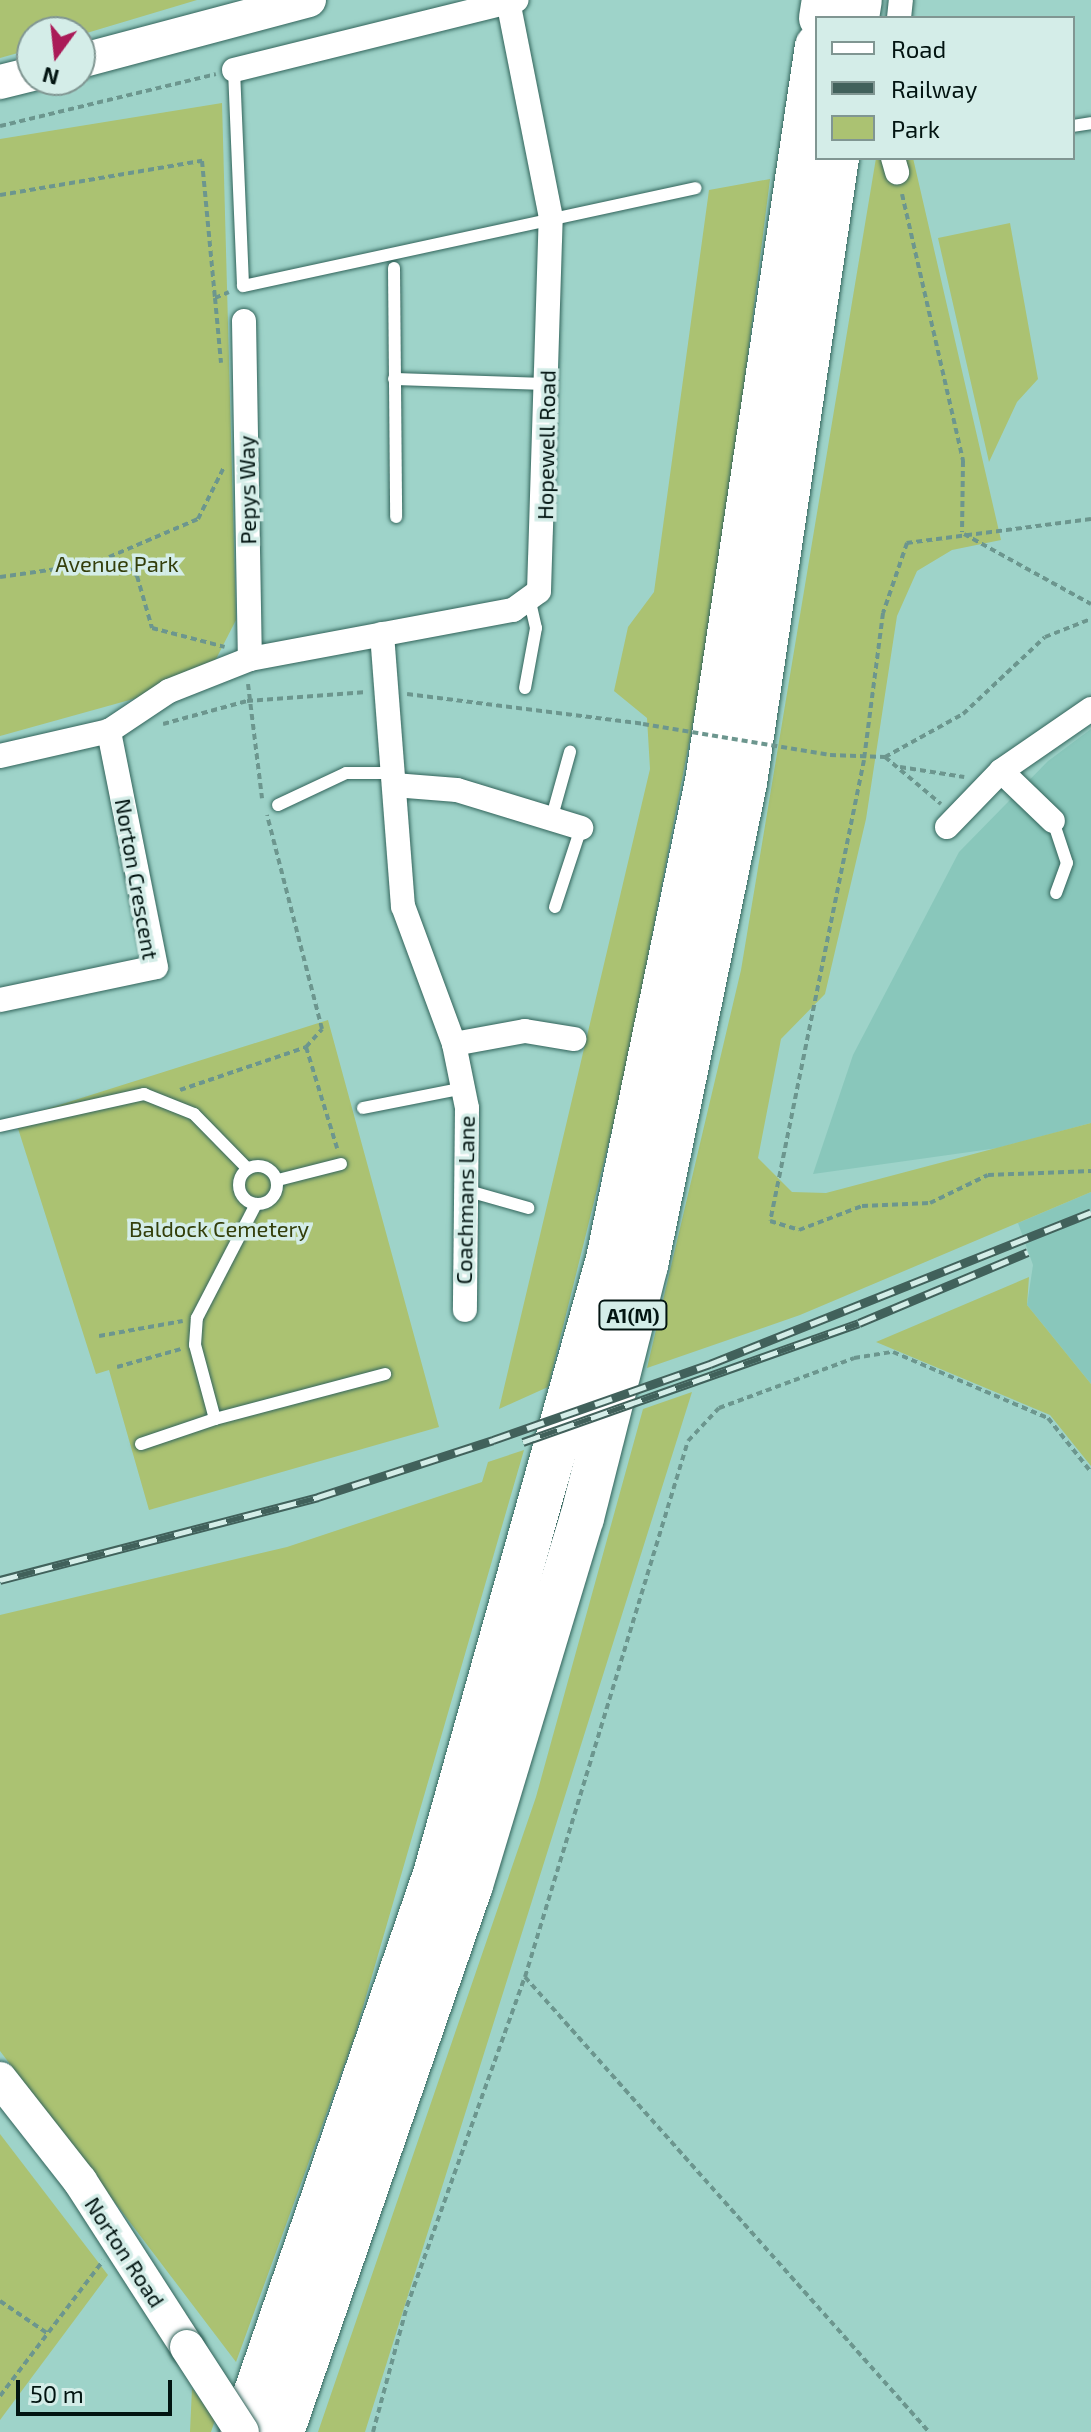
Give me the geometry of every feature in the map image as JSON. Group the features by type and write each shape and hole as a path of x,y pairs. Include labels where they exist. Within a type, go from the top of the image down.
{"highway":[{"name":"A1(M)","path":"242,2432 435,1874 608,1259 708,775 824,165"},
{"name":"A1(M)","path":"282,2432 471,1885 582,1518 646,1265 745,783 824,165"}],"street":[{"path":"96,57 309,0"},
{"path":"234,70 511,1"},
{"name":"Hopewell Road","path":"511,1 551,218 544,571 530,602"},
{"name":"Pepys Way","path":"244,321 250,659"},
{"path":"0,756 109,731 169,691 250,659 530,602"},
{"name":"Coachmans Lane","path":"382,634 390,692 403,906 454,1044 464,1088 465,1310"},
{"path":"952,822 998,775 1091,709"},
{"name":"Norton Crescent","path":"0,1000 156,967 109,731"},
{"path":"998,775 1053,821"},
{"path":"394,779 457,790 581,828"},
{"path":"454,1044 525,1031 574,1039"},
{"name":"Norton Road","path":"0,2079 119,2243 242,2432"}],"lane":[{"path":"234,70 243,286 696,188"},
{"path":"394,268 396,517"},
{"path":"394,379 547,384"},
{"path":"525,688 536,628 530,602"},
{"path":"551,820 570,752"},
{"path":"278,805 346,773 394,779"},
{"path":"1053,821 1067,863 1056,893"},
{"path":"555,907 581,828"},
{"path":"363,1108 464,1088"},
{"path":"0,1126 124,1096 159,1097 194,1114 245,1166 278,1180 341,1164"},
{"path":"245,1166 241,1192 256,1204"},
{"path":"215,1419 195,1345 197,1318 256,1204 276,1194 278,1180"},
{"path":"465,1190 528,1208"},
{"path":"141,1444 215,1419 385,1374"}],"path":[{"path":"0,126 234,70"},
{"path":"0,195 202,161 221,372"},
{"path":"895,165 963,461 962,532"},
{"path":"215,298 243,286"},
{"path":"0,577 109,557 198,519 228,460"},
{"path":"1091,519 962,532 907,543 883,613 864,760 770,1221 799,1230 862,1206 930,1203 988,1175 1091,1171"},
{"path":"962,532 1091,604"},
{"path":"109,557 137,576 152,628 210,639 250,659"},
{"path":"159,725 247,701 390,692 643,724 864,760 885,757 963,714 1045,637 1091,619"},
{"path":"159,1097 306,1047 322,1029 257,778 247,701"},
{"path":"885,757 900,767 952,822"},
{"path":"900,767 998,775"},
{"path":"306,1047 341,1164"},
{"path":"99,1336 197,1318"},
{"path":"117,1367 195,1345"},
{"path":"373,2432 407,2306 525,1977 688,1441 719,1408 854,1358 893,1352 1048,1418 1091,1472"},
{"path":"525,1977 929,2432"},
{"path":"0,2396 119,2243"},
{"path":"0,2301 47,2333"}],"shaded area":[{"path":"1091,729 1091,1123 998,1148 813,1174 853,1055 959,852 1048,761"},
{"path":"1091,1192 1091,1384 1027,1305 1033,1265 1018,1223"}],"green space":[{"path":"0,0 197,0 96,30 96,16 16,16 16,54 0,58"},
{"name":"Avenue Park","path":"222,103 236,620 215,661 144,696 0,736 0,139"},
{"path":"876,160 913,160 1001,540 952,550 917,571 897,616 866,819 825,994 781,1039 758,1158 792,1192 826,1193 1091,1123 1091,1192 800,1315 647,1368 741,970"},
{"path":"770,179 718,592 624,1081 548,1387 499,1409 650,769 647,718 614,691 628,627 654,592 709,190"},
{"path":"1010,223 1038,379 1017,402 989,462 938,238"},
{"name":"Baldock Cemetery","path":"328,1020 439,1427 149,1510 109,1370 96,1374 15,1119"},
{"path":"1029,1277 1027,1305 1091,1384 1091,1466 1050,1415 876,1342"},
{"path":"692,1392 365,2432 318,2432 536,1797 643,1409"},
{"path":"524,1450 354,2038 236,2362 0,2051 0,1615 287,1547 482,1482 488,1462"},
{"path":"0,2134 108,2275 0,2420"},
{"path":"192,2388 215,2420 211,2432 190,2432"}],"railway":[{"path":"0,1580 318,1497 493,1440 710,1364 1091,1212"},
{"path":"523,1442 859,1323 1028,1252"}]}
